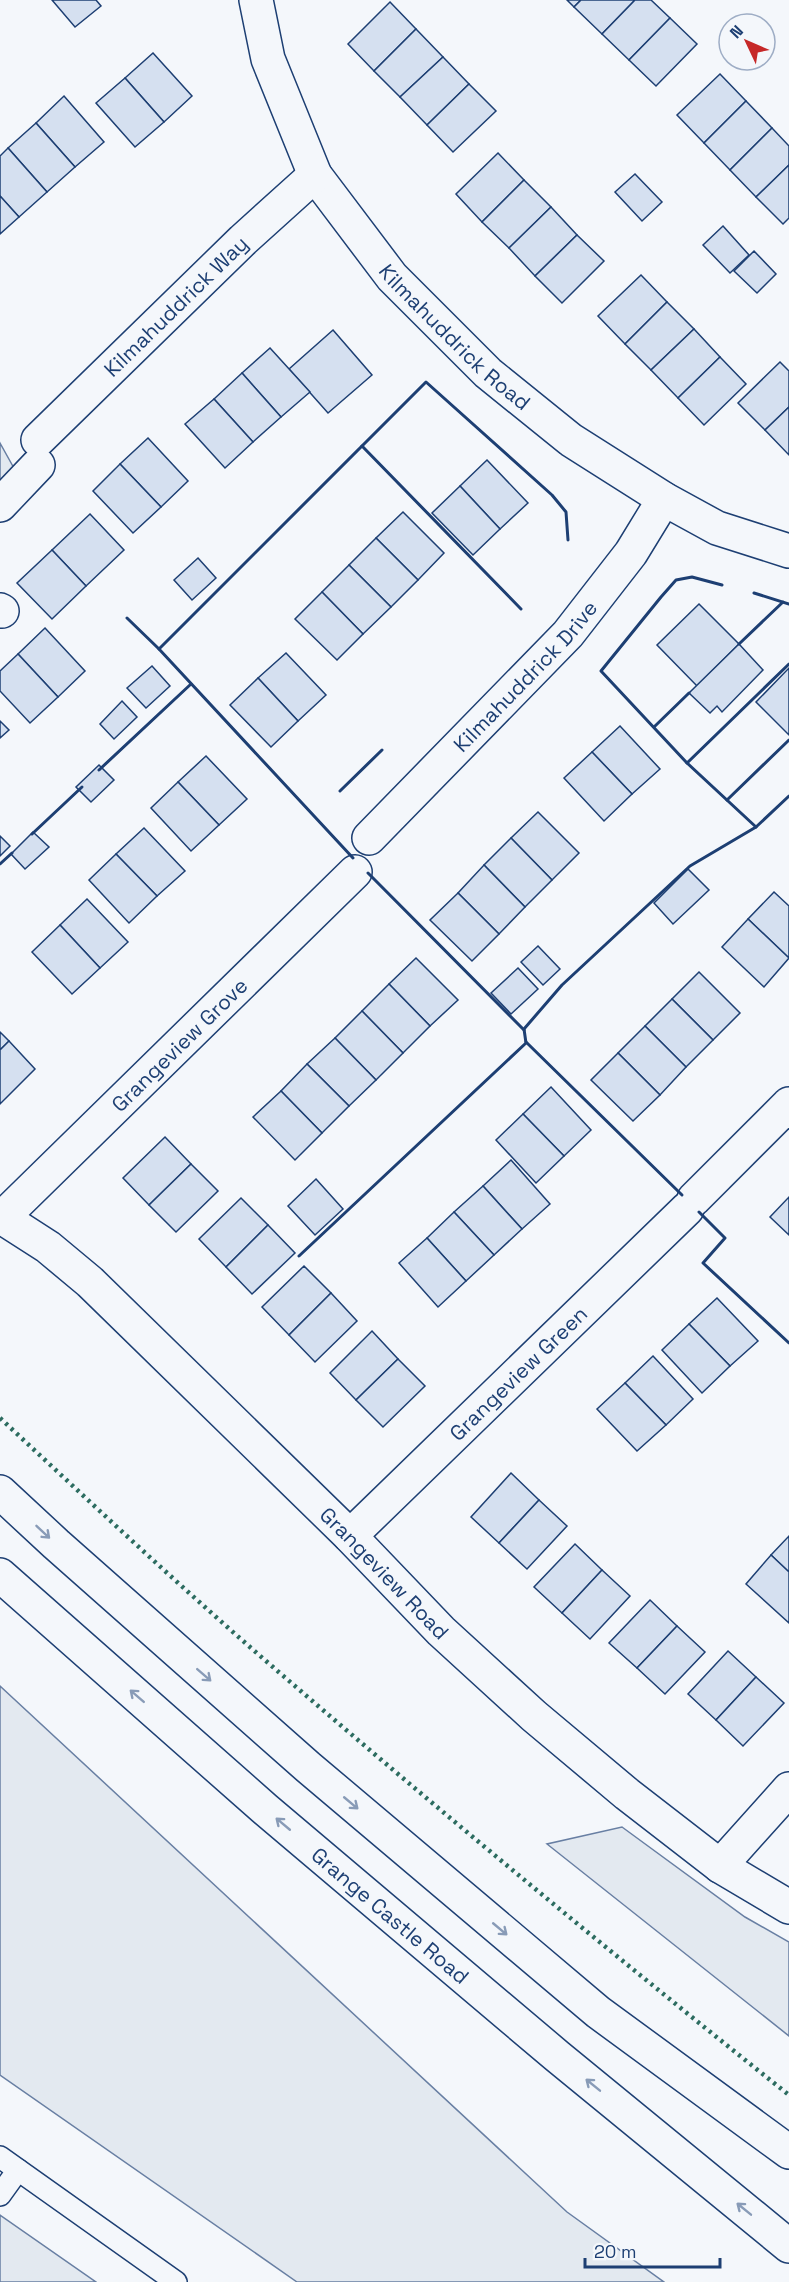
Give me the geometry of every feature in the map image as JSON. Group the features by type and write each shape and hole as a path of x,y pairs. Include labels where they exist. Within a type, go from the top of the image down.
{"street":[{"name":"Kilmahuddrick Road","path":"256,0 268,59 315,175 392,277 488,373 571,440 664,499 717,528 789,551"},
{"name":"Kilmahuddrick Way","path":"0,505 38,453 251,232 315,175"},
{"name":"Kilmahuddrick Drive","path":"369,838 568,634 631,553 664,499"},
{"name":"Grangeview Grove","path":"1,1217 355,872"},
{"name":"Grangeview Green","path":"350,1536 690,1204 789,1104"},
{"name":"Grangeview Road","path":"1,1217 48,1248 90,1282 350,1536 441,1631 534,1716 627,1794 720,1866 789,1907"},
{"path":"0,1492 308,1767 598,2012 789,2152"},
{"name":"Grange Castle Road","path":"0,1575 274,1817 557,2056 789,2246"},
{"path":"720,1866 789,1789"}],"lane":[{"path":"0,2157 176,2282"},
{"path":"0,2195 18,2170"}],"shaded area":[{"path":"0,443 15,470 0,484"},
{"path":"0,1686 567,2212 664,2282 297,2282 0,2075"},
{"path":"622,1827 745,1917 789,1942 789,2036 547,1844"},
{"path":"0,2215 96,2282 0,2282"}],"building":[{"path":"52,0 96,0 101,6 75,27"},
{"path":"567,0 581,0 574,7"},
{"path":"581,0 635,0 602,34 574,7"},
{"path":"635,0 651,0 670,18 629,60 602,34"},
{"path":"390,2 416,29 374,71 348,44"},
{"path":"670,18 697,44 656,86 629,60"},
{"path":"416,29 443,57 400,97 374,71"},
{"path":"153,53 192,96 164,122 125,78"},
{"path":"443,57 469,84 427,125 400,97"},
{"path":"720,74 746,101 704,143 677,115"},
{"path":"125,78 164,122 135,147 96,103"},
{"path":"469,84 496,111 453,152 427,125"},
{"path":"64,96 104,142 75,167 36,123"},
{"path":"746,101 772,128 730,170 704,143"},
{"path":"36,123 75,167 47,192 8,148"},
{"path":"772,128 789,146 789,165 756,197 730,170"},
{"path":"8,148 47,192 19,217 0,196 0,156"},
{"path":"498,153 524,180 482,222 456,194"},
{"path":"789,165 789,218 783,224 756,197"},
{"path":"635,174 662,202 642,221 615,192"},
{"path":"524,180 551,207 509,248 482,222"},
{"path":"0,196 19,217 0,234"},
{"path":"551,207 577,235 535,276 509,248"},
{"path":"723,226 749,255 730,273 703,245"},
{"path":"577,235 604,261 562,303 535,276"},
{"path":"754,251 776,274 757,293 734,271"},
{"path":"641,275 667,302 625,344 598,316"},
{"path":"667,302 694,329 651,370 625,344"},
{"path":"694,329 720,357 678,398 651,370"},
{"path":"333,330 372,375 328,413 289,369"},
{"path":"270,348 310,392 281,417 242,373"},
{"path":"720,357 746,384 704,425 678,398"},
{"path":"780,362 789,371 789,407 765,430 738,403"},
{"path":"242,373 281,417 253,442 214,399"},
{"path":"214,399 253,442 225,468 185,424"},
{"path":"789,407 789,455 765,430"},
{"path":"148,438 188,481 161,507 120,464"},
{"path":"487,460 528,503 500,529 460,486"},
{"path":"120,464 161,507 133,533 93,491"},
{"path":"460,486 500,529 473,555 432,513"},
{"path":"403,512 444,553 418,580 376,538"},
{"path":"90,514 124,550 86,586 52,550"},
{"path":"376,538 418,580 391,607 349,565"},
{"path":"52,550 86,586 52,619 17,583"},
{"path":"198,558 216,578 192,600 174,580"},
{"path":"349,565 391,607 363,634 322,592"},
{"path":"322,592 363,634 337,660 295,619"},
{"path":"699,604 739,644 697,686 657,645"},
{"path":"45,628 85,671 58,697 18,654"},
{"path":"739,644 763,670 722,712 717,706 710,713 689,693"},
{"path":"286,653 326,695 298,721 258,678"},
{"path":"18,654 58,697 30,723 0,691 0,671"},
{"path":"152,666 170,686 146,708 127,688"},
{"path":"789,668 789,735 756,702"},
{"path":"258,678 298,721 271,747 230,705"},
{"path":"122,701 137,717 114,739 100,724"},
{"path":"0,721 9,730 0,738"},
{"path":"620,726 660,769 632,794 592,752"},
{"path":"592,752 632,794 604,821 564,778"},
{"path":"206,756 247,799 219,825 178,782"},
{"path":"99,765 114,780 91,802 76,787"},
{"path":"178,782 219,825 191,851 151,808"},
{"path":"538,812 579,853 552,880 511,838"},
{"path":"144,828 185,871 157,896 116,854"},
{"path":"33,832 49,847 25,869 11,854"},
{"path":"0,836 10,846 0,856"},
{"path":"511,838 552,880 525,907 484,865"},
{"path":"116,854 157,896 129,923 89,880"},
{"path":"484,865 525,907 499,934 458,893"},
{"path":"688,869 709,890 673,924 654,903"},
{"path":"774,892 789,906 789,958 748,919"},
{"path":"458,893 499,934 472,961 430,920"},
{"path":"87,899 128,942 100,968 60,925"},
{"path":"748,919 789,958 764,987 722,947"},
{"path":"60,925 100,968 72,994 32,952"},
{"path":"538,946 560,969 543,985 521,962"},
{"path":"416,958 458,1000 430,1026 389,984"},
{"path":"518,968 538,989 511,1014 491,993"},
{"path":"699,972 740,1013 713,1040 672,999"},
{"path":"389,984 430,1026 403,1053 362,1011"},
{"path":"672,999 713,1040 686,1067 645,1026"},
{"path":"362,1011 403,1053 376,1080 335,1038"},
{"path":"645,1026 686,1067 660,1095 618,1053"},
{"path":"0,1032 9,1041 0,1050"},
{"path":"335,1038 376,1080 349,1106 307,1064"},
{"path":"9,1041 35,1069 0,1104 0,1050"},
{"path":"618,1053 660,1095 633,1121 591,1080"},
{"path":"307,1064 349,1106 322,1133 281,1091"},
{"path":"551,1087 591,1130 564,1156 523,1114"},
{"path":"281,1091 322,1133 295,1160 253,1117"},
{"path":"523,1114 564,1156 536,1183 496,1140"},
{"path":"165,1137 191,1164 149,1205 123,1178"},
{"path":"511,1160 550,1204 522,1229 483,1186"},
{"path":"191,1164 218,1191 176,1232 149,1205"},
{"path":"316,1179 343,1209 315,1235 288,1206"},
{"path":"483,1186 522,1229 494,1255 454,1212"},
{"path":"789,1197 789,1235 770,1217"},
{"path":"241,1198 268,1225 226,1267 199,1239"},
{"path":"454,1212 494,1255 466,1281 427,1238"},
{"path":"268,1225 295,1253 252,1294 226,1267"},
{"path":"427,1238 466,1281 438,1307 399,1263"},
{"path":"304,1266 331,1293 289,1335 262,1307"},
{"path":"331,1293 357,1321 315,1362 289,1335"},
{"path":"717,1298 758,1341 730,1366 689,1324"},
{"path":"689,1324 730,1366 702,1393 662,1350"},
{"path":"372,1331 398,1359 356,1400 330,1373"},
{"path":"653,1356 693,1399 666,1425 625,1383"},
{"path":"398,1359 425,1386 383,1427 356,1400"},
{"path":"625,1383 666,1425 637,1451 597,1409"},
{"path":"511,1473 539,1500 499,1543 471,1517"},
{"path":"539,1500 567,1526 527,1569 499,1543"},
{"path":"789,1536 789,1572 771,1555"},
{"path":"575,1544 602,1570 562,1613 534,1587"},
{"path":"771,1555 789,1572 789,1623 746,1584"},
{"path":"602,1570 630,1596 590,1639 562,1613"},
{"path":"650,1600 677,1626 637,1668 609,1643"},
{"path":"677,1626 705,1652 665,1694 637,1668"},
{"path":"728,1651 756,1677 716,1720 688,1694"},
{"path":"756,1677 784,1703 743,1746 716,1720"}],"hedge":[{"path":"0,1418 198,1601 330,1716 525,1881 789,2095"}],"wall":[{"path":"159,649 426,382 552,495 566,512 568,540"},
{"path":"362,446 521,609"},
{"path":"299,1256 526,1043 524,1029 562,985 690,866 756,827 687,763 601,671 676,580 692,577 722,585"},
{"path":"754,593 789,604"},
{"path":"739,644 783,602"},
{"path":"127,618 159,649 353,858"},
{"path":"687,763 789,664"},
{"path":"99,770 191,684"},
{"path":"654,727 689,693"},
{"path":"727,800 789,740"},
{"path":"340,791 382,750"},
{"path":"32,834 82,787"},
{"path":"756,827 789,796"},
{"path":"0,864 12,853"},
{"path":"368,873 524,1030"},
{"path":"526,1042 682,1195"},
{"path":"699,1212 725,1238 703,1263 789,1343"}]}
